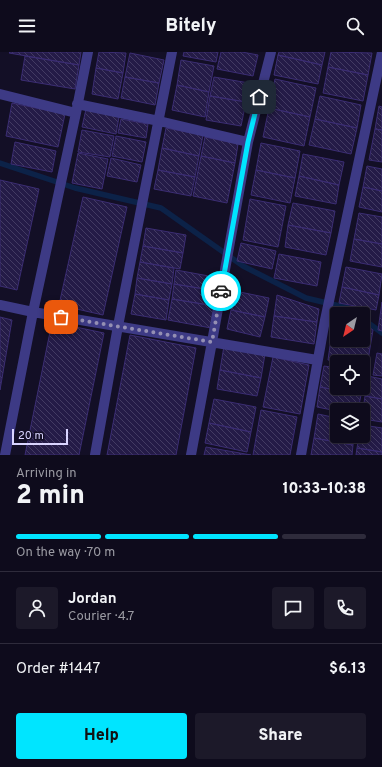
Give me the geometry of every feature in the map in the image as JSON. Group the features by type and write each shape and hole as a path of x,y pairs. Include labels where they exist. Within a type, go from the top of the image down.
{"street":[{"path":"5,455 33,312 88,52"},
{"path":"95,455 118,326 172,52"},
{"path":"191,455 248,142 271,52"},
{"path":"301,455 328,303 382,52"},
{"path":"0,94 159,121 248,142"},
{"path":"0,305 33,312 317,360"}],"building":[{"path":"81,52 79,65 9,53"},
{"path":"99,52 126,53 123,73 96,68"},
{"path":"184,52 218,52 216,62 183,56"},
{"path":"221,52 242,52 258,55 253,76 217,69"},
{"path":"279,52 325,52 322,65 278,55"},
{"path":"331,52 372,53 368,75 328,67"},
{"path":"130,53 164,60 159,83 125,77"},
{"path":"278,55 322,65 318,84 274,75"},
{"path":"25,56 79,65 75,89 21,80"},
{"path":"181,60 214,66 209,92 177,85"},
{"path":"328,67 368,75 363,101 323,93"},
{"path":"96,68 123,73 118,99 92,94"},
{"path":"125,77 159,83 155,105 121,98"},
{"path":"214,77 249,83 246,102 210,96"},
{"path":"275,79 316,88 310,117 269,108"},
{"path":"177,85 209,92 205,117 172,110"},
{"path":"210,96 246,102 241,126 206,120"},
{"path":"320,96 361,105 357,128 315,119"},
{"path":"12,103 65,114 58,147 6,136"},
{"path":"379,106 382,107 382,130 375,129"},
{"path":"269,108 310,117 304,146 263,137"},
{"path":"86,109 119,117 116,134 82,127"},
{"path":"121,119 148,124 146,138 118,133"},
{"path":"315,119 357,128 351,154 309,145"},
{"path":"166,128 203,135 199,156 162,148"},
{"path":"375,129 382,130 382,162 369,160"},
{"path":"82,130 114,136 110,157 78,152"},
{"path":"116,136 146,142 142,162 112,156"},
{"path":"205,137 238,144 235,163 201,156"},
{"path":"15,142 56,151 52,172 11,164"},
{"path":"261,143 300,151 295,178 256,170"},
{"path":"162,148 199,156 195,177 158,170"},
{"path":"78,153 108,159 102,189 72,183"},
{"path":"303,154 344,162 339,185 299,176"},
{"path":"201,156 235,163 227,203 193,196"},
{"path":"111,158 141,165 137,182 107,176"},
{"path":"367,166 382,169 382,191 363,187"},
{"path":"158,170 195,177 191,196 154,189"},
{"path":"256,170 295,178 290,203 251,195"},
{"path":"299,176 339,185 336,204 295,196"},
{"path":"0,180 39,189 17,290 0,286"},
{"path":"363,187 382,191 382,212 359,207"},
{"path":"83,197 127,207 103,315 59,305"},
{"path":"250,199 286,206 278,247 243,240"},
{"path":"293,203 335,211 331,233 288,225"},
{"path":"359,213 382,217 382,244 354,239"},
{"path":"288,225 331,233 326,255 285,247"},
{"path":"146,228 186,235 183,253 143,246"},
{"path":"354,239 382,244 382,267 350,261"},
{"path":"241,243 276,251 272,269 237,261"},
{"path":"143,246 183,253 180,269 140,262"},
{"path":"279,254 321,262 317,286 274,278"},
{"path":"140,262 174,268 172,284 137,278"},
{"path":"346,267 382,274 379,295 342,287"},
{"path":"176,270 220,278 217,291 174,284"},
{"path":"137,278 172,284 169,300 135,294"},
{"path":"174,284 217,291 215,306 172,299"},
{"path":"342,287 379,295 376,310 370,309 370,307 360,307 339,303"},
{"path":"235,291 269,298 265,317 231,310"},
{"path":"135,294 169,300 166,320 131,314"},
{"path":"277,295 319,309 317,322 274,316"},
{"path":"172,299 215,306 211,328 168,320"},
{"path":"382,302 382,331 378,330"},
{"path":"231,310 265,317 260,337 227,329"},
{"path":"274,316 317,322 314,344 271,337"},
{"path":"0,317 12,320 0,390"},
{"path":"52,322 104,333 79,455 25,455"},
{"path":"370,328 373,330 369,355 330,355 330,360 328,360 330,346 370,347"},
{"path":"130,335 196,348 176,455 107,455"},
{"path":"224,346 265,354 261,378 220,370"},
{"path":"377,353 382,354 382,376 373,375"},
{"path":"273,357 309,365 300,414 263,407"},
{"path":"324,366 330,367 330,389 320,387"},
{"path":"220,370 261,378 257,396 217,389"},
{"path":"370,376 382,379 382,399 365,396 370,395"},
{"path":"320,387 330,389 330,395 361,395 359,403 330,403 330,410 317,407"},
{"path":"365,396 382,399 382,422 370,420 370,403 364,403"},
{"path":"214,399 256,407 251,432 209,423"},
{"path":"261,410 297,417 290,455 253,455"},
{"path":"318,414 330,417 330,441 314,438"},
{"path":"209,423 251,432 247,452 205,443"},
{"path":"370,426 382,428 382,452 357,448 358,443 370,443"},
{"path":"314,438 330,441 330,443 353,445 352,455 311,455"},
{"path":"342,443 353,443 353,445"},
{"path":"206,447 251,455 204,455"},
{"path":"357,448 382,452 382,455 356,455"}],"waterway":[{"path":"0,163 75,188 161,208 243,266 306,298 344,307"},
{"path":"370,324 382,333"}],"way so far":[{"path":"61,317 212,342 221,291"}],"route":[{"path":"221,291 248,142 259,97"}]}
